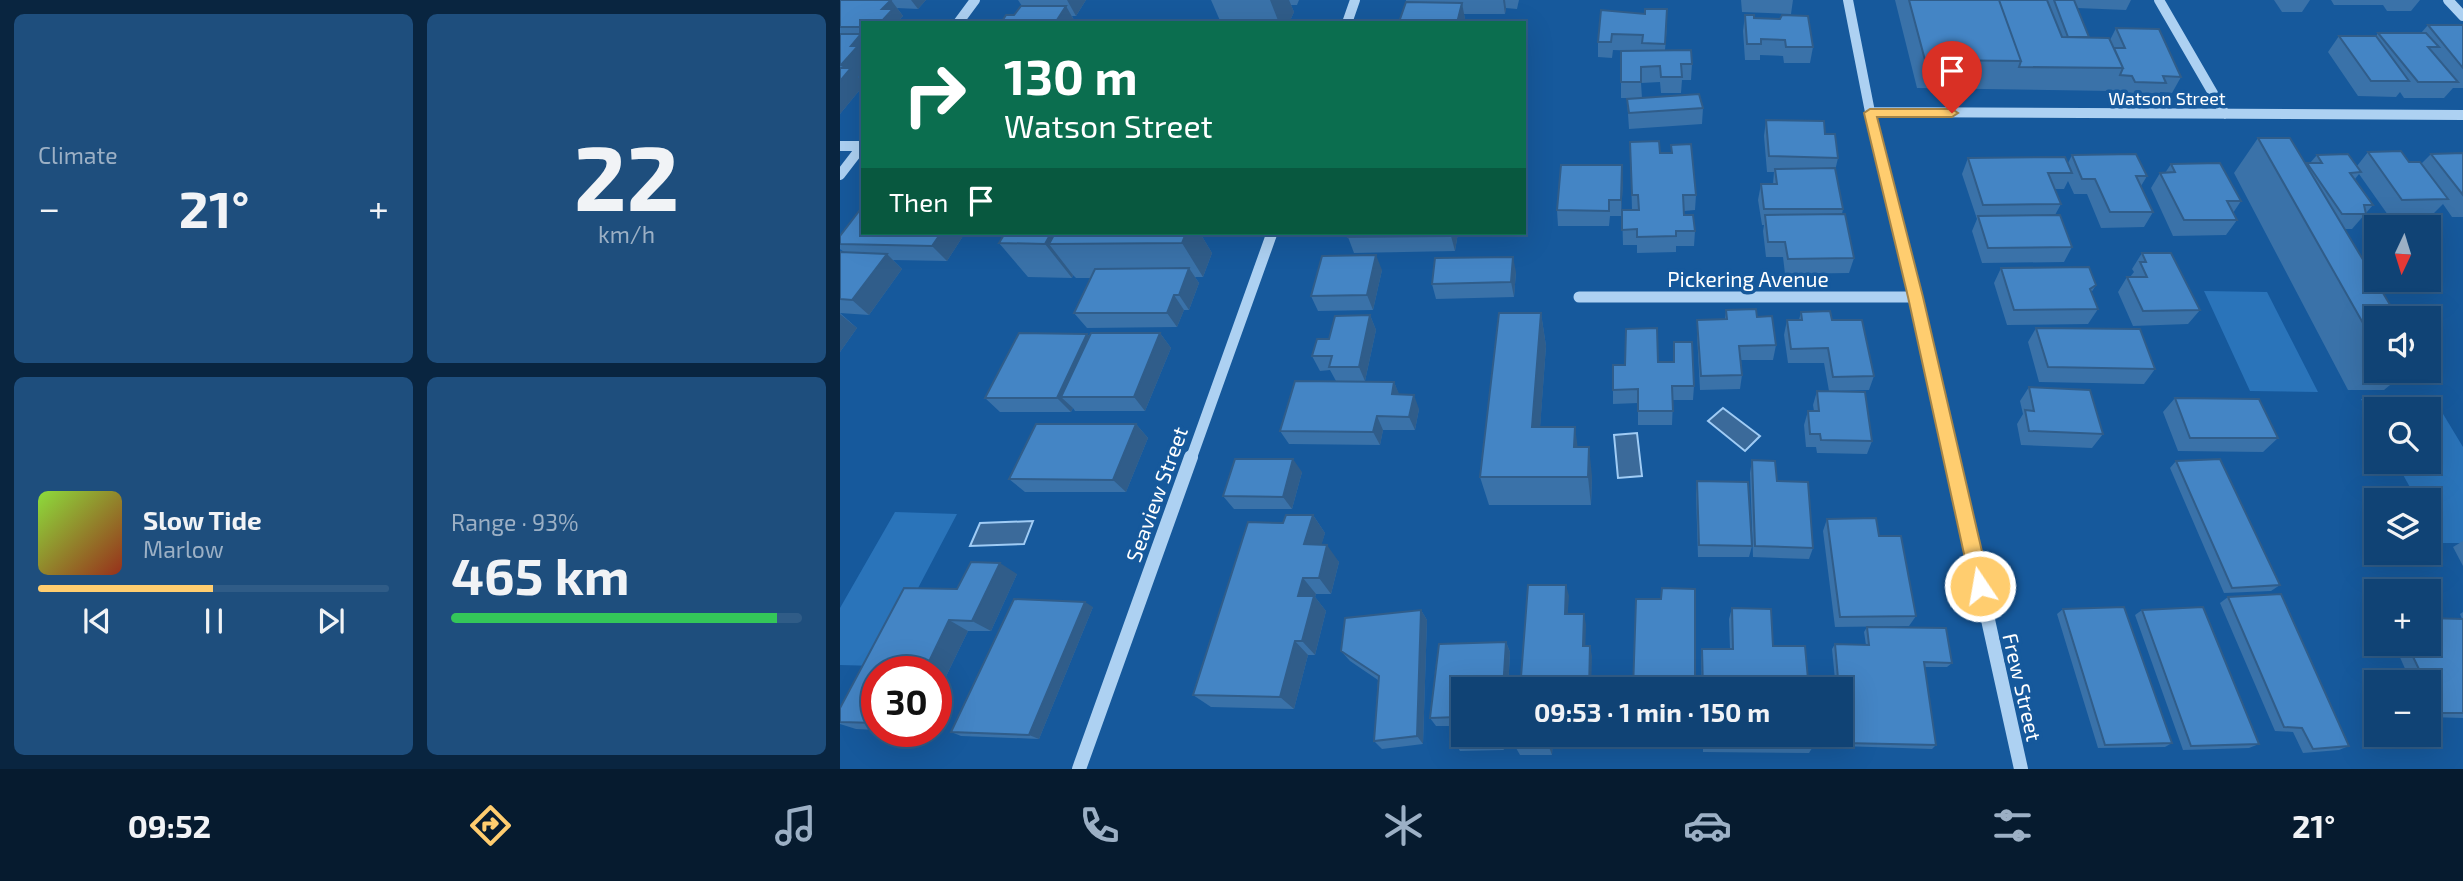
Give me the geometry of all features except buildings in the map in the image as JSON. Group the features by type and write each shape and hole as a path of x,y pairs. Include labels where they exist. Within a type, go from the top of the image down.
{"street":[{"path":"959,21 975,0"},
{"path":"1348,21 1355,0"},
{"name":"Frew Street","path":"1848,0 1870,113 1916,297 2021,769"},
{"path":"2159,0 2225,114"},
{"path":"2448,0 2463,16"},
{"name":"Watson Street","path":"1870,113 2463,114"},
{"path":"840,146 861,146"},
{"path":"840,174 861,147"},
{"name":"Seaview Street","path":"1079,769 1271,235"},
{"name":"Pickering Avenue","path":"1579,297 1916,297"}],"shaded area":[{"path":"2204,291 2267,292 2318,392 2250,391"},
{"path":"1723,408 1760,436 1745,451 1708,421"},
{"path":"2441,411 2463,447 2463,543 2441,543 2441,488 2410,488 2403,474 2441,474"},
{"path":"1637,433 1642,476 1618,478 1614,435"},
{"path":"895,512 957,514 882,656 861,656 861,666 840,665 840,608"},
{"path":"1033,521 1024,544 970,546 980,523"}],"route":[{"path":"1952,113 1870,113 1916,297 1980,586"}]}
